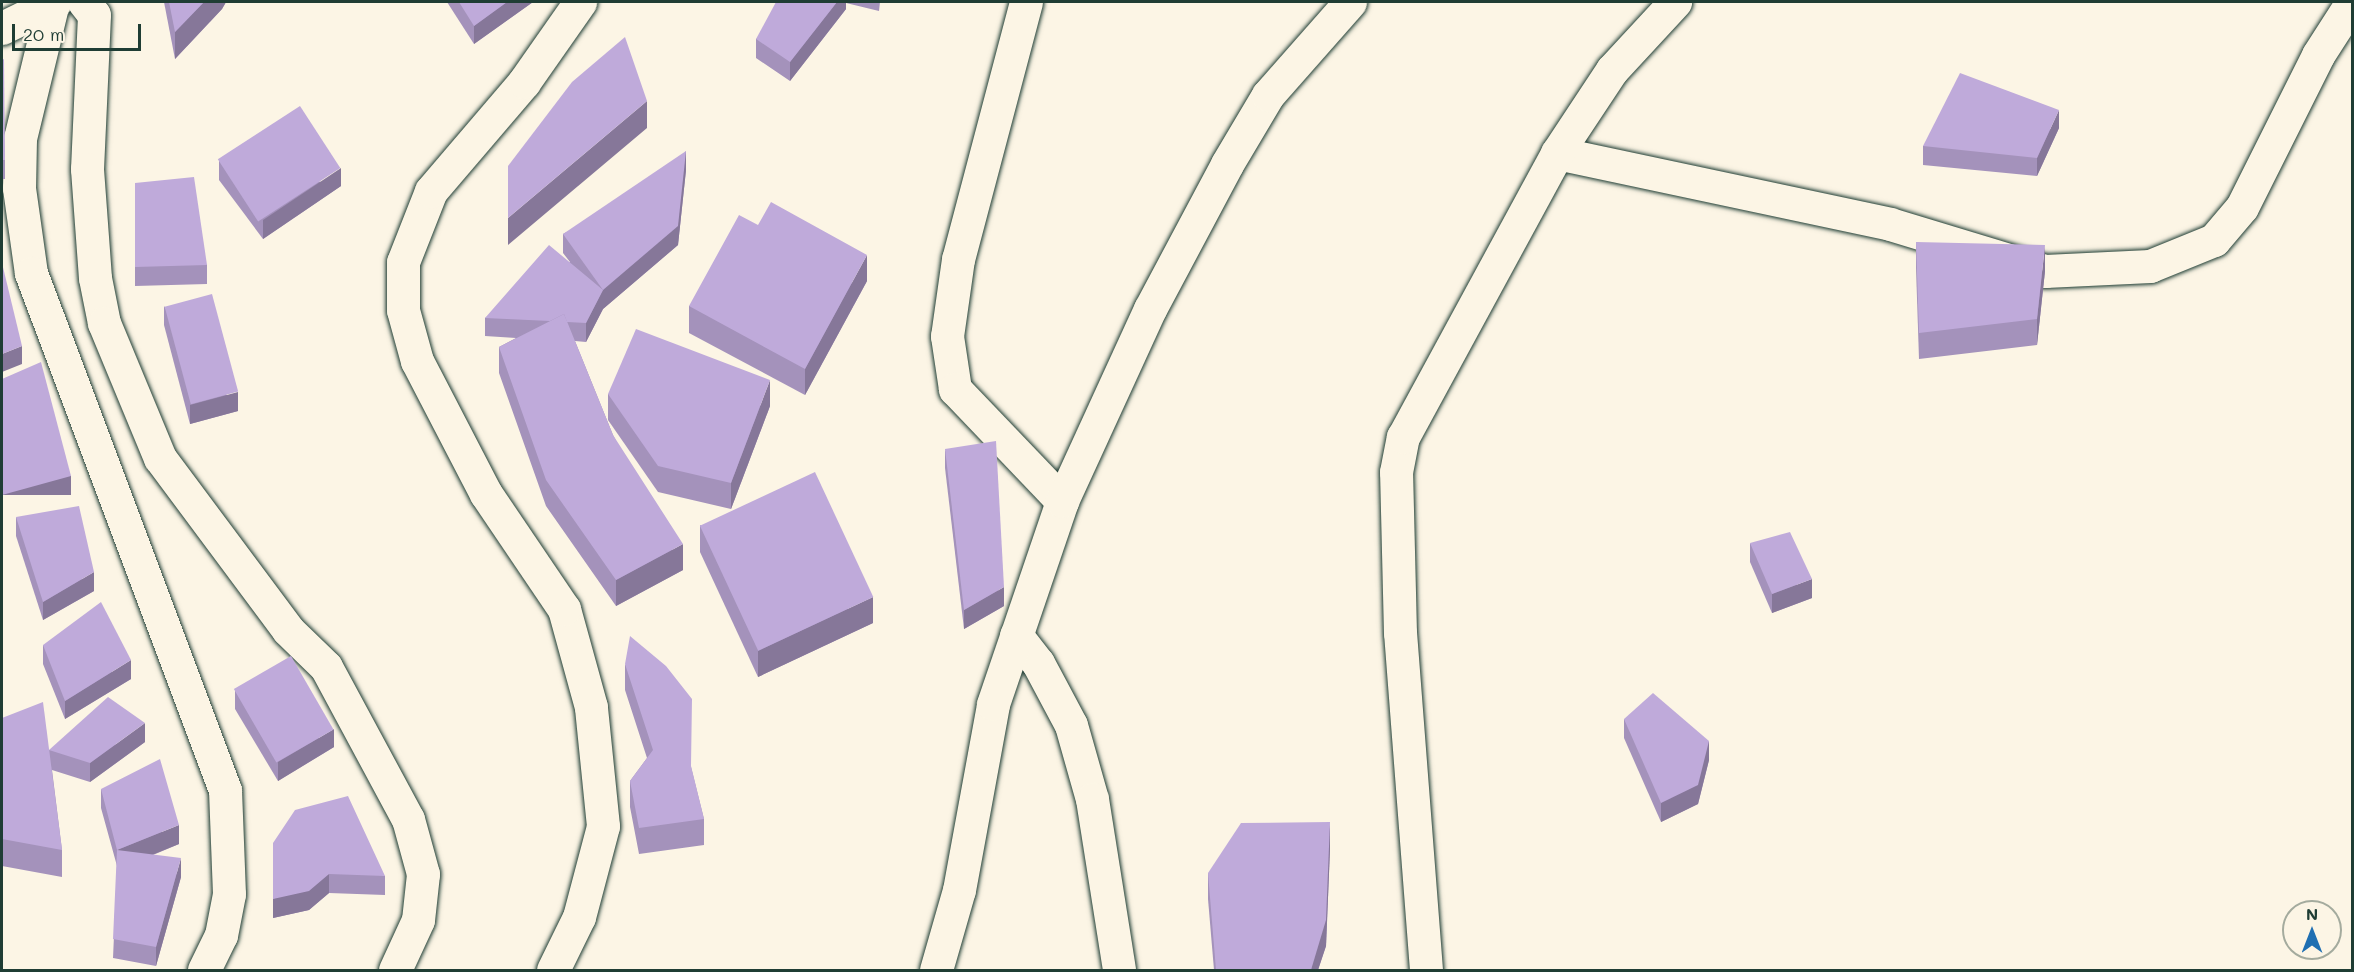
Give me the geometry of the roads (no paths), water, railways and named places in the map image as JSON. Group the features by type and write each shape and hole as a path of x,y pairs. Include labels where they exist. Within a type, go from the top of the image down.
{"street":[{"path":"2,28 54,2"},
{"path":"54,2 20,138 19,188 31,273 225,790 229,894 221,935 204,970"},
{"path":"84,2 94,15 87,168 95,278 104,323 160,458 288,630 326,667 408,819 423,874 418,920 395,970"},
{"path":"553,970 579,917 603,826 591,706 564,609 486,494 417,362 403,310 403,262 431,191 524,82 580,2"},
{"path":"1026,2 958,259 947,336 959,396 1062,501"},
{"path":"936,970 959,890 993,704 1062,501 1150,309 1250,124 1268,95 1350,2"},
{"path":"1426,970 1400,633 1396,472 1418,402 1557,153 1612,70 1675,2"},
{"path":"1557,153 1890,224 2045,271 2150,266 2214,240 2242,207 2318,55 2352,2"},
{"path":"1016,636 1038,663 1071,725 1092,799 1119,970"}]}
